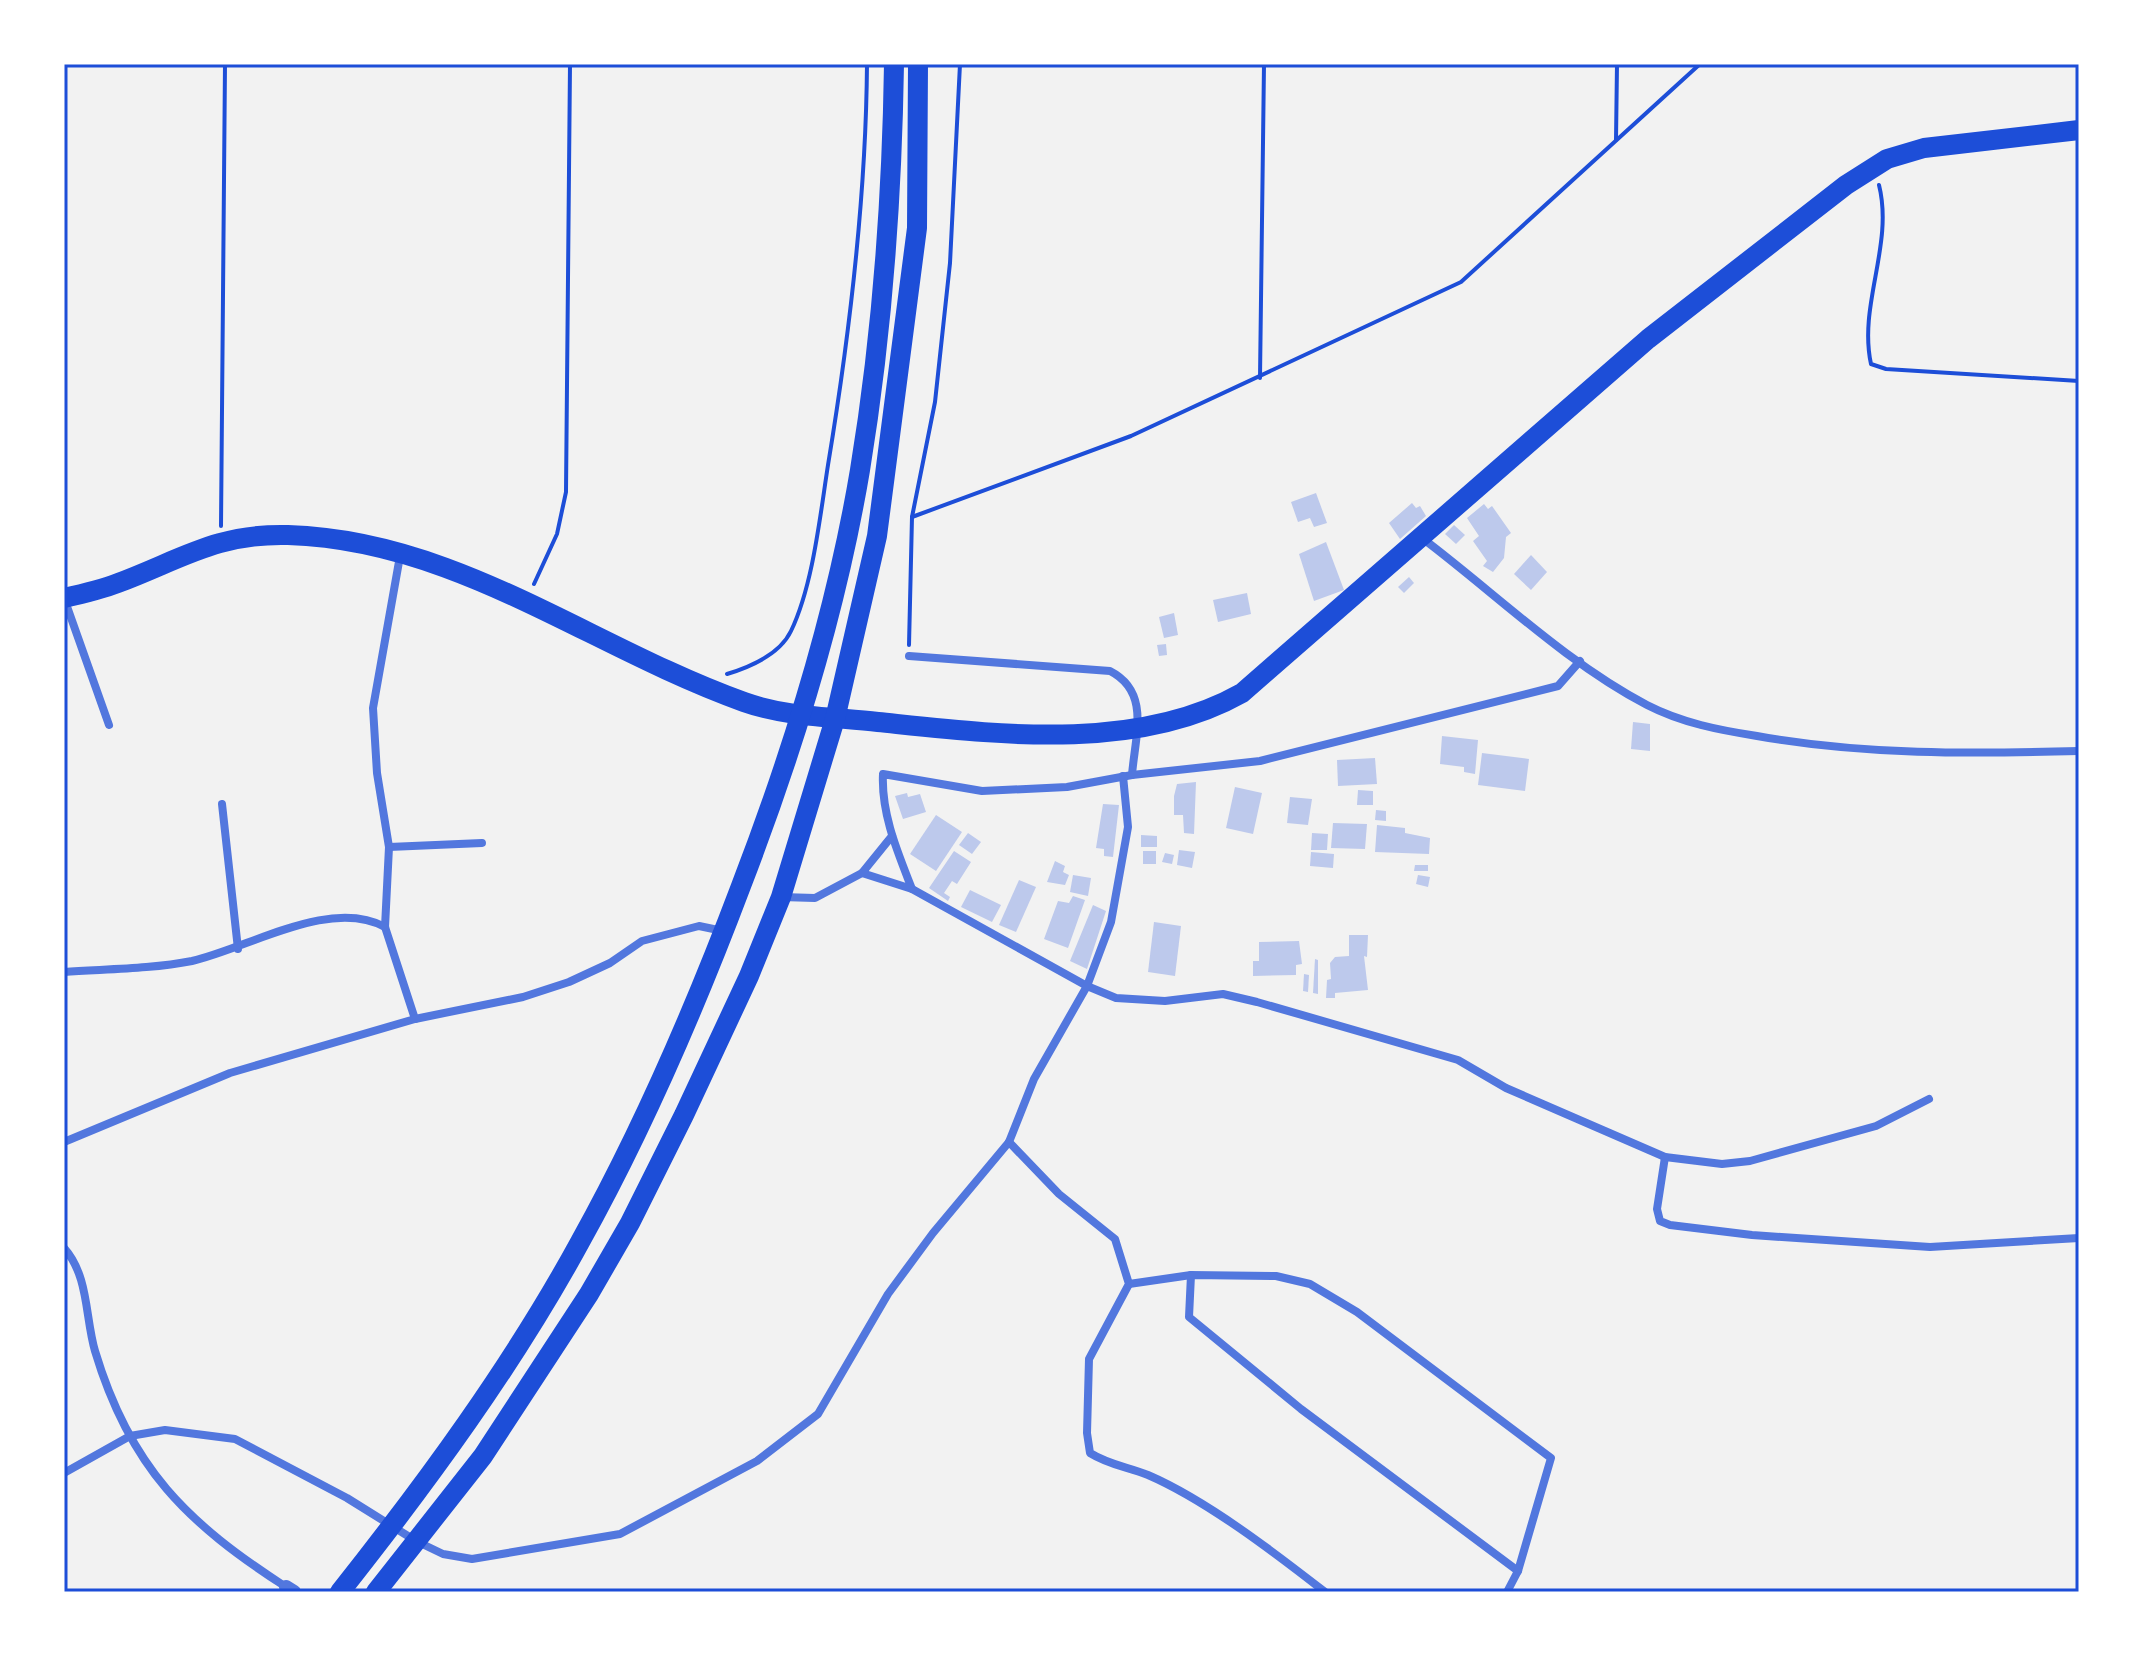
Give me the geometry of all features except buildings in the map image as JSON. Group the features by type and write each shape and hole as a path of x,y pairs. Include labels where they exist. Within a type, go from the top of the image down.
{"main road":[{"path":"340,1592 391,1527 489,1389 579,1244 683,1038 782,780 842,556 862,457 885,263 894,64"},
{"path":"376,1592 483,1456 589,1294 630,1223 723,1033 781,897 835,719 877,536 917,228 918,64"},
{"path":"64,598 116,584 222,540 288,535 401,552 460,572 701,685 763,707 835,719 1031,733 1136,727 1216,707 1242,693 1648,339 1870,169 1887,159 1924,148 2079,130"}],"street":[{"path":"1422,538 1580,661 1646,705 1707,728 1850,751 2079,751"},
{"path":"401,552 373,708 377,773 389,847 385,927 415,1019"},
{"path":"64,598 109,725"},
{"path":"64,1473 130,1436 165,1430 235,1439 347,1498 416,1541 443,1554 472,1559 620,1534 757,1461 818,1414 888,1294 933,1233 1009,1142 1034,1079 1087,986 1111,922 1128,827 1128,776 1136,727 1134,691 1129,682 1110,671 909,656"},
{"path":"912,889 892,836 882,789 883,774 982,791 1067,787 1128,776 1260,761 1558,686 1580,661"},
{"path":"222,804 238,949"},
{"path":"781,897 815,898 862,873 892,836"},
{"path":"389,847 482,843"},
{"path":"862,873 912,889 1087,986 1136,1001 1223,994 1458,1060 1506,1088 1665,1157 1722,1164 1750,1161 1876,1126 1929,1099"},
{"path":"64,972 189,961 238,949 314,920 370,919 385,927"},
{"path":"64,1142 230,1073 415,1019 523,997 569,982 610,963 642,941 699,926 724,931"},
{"path":"1009,1142 1059,1194 1115,1239 1129,1284 1089,1359 1087,1433 1090,1453 1107,1464 1148,1475 1198,1504 1325,1592"},
{"path":"1665,1157 1657,1209 1660,1221 1670,1225 1752,1235 1930,1247 2079,1238"},
{"path":"64,1248 80,1277 100,1366 130,1436 157,1479 182,1510 290,1590"},
{"path":"1129,1284 1191,1275 1276,1276 1310,1284 1357,1312 1551,1458 1518,1571 1507,1592"},
{"path":"1191,1275 1189,1317 1301,1409 1518,1571"}],"path":[{"path":"222,540 225,64"},
{"path":"527,601 557,534 566,492 570,64"},
{"path":"701,685 703,681 740,670 775,651 790,632 814,553 848,343 861,216 867,64"},
{"path":"909,656 912,517 935,402 950,263 960,64"},
{"path":"1260,379 1264,64"},
{"path":"1616,140 1617,64"},
{"path":"912,517 1131,436 1260,379 1461,282 1700,64"},
{"path":"1870,169 1882,200 1883,237 1872,301 1868,351 1871,364 1886,369 2079,381"}]}
